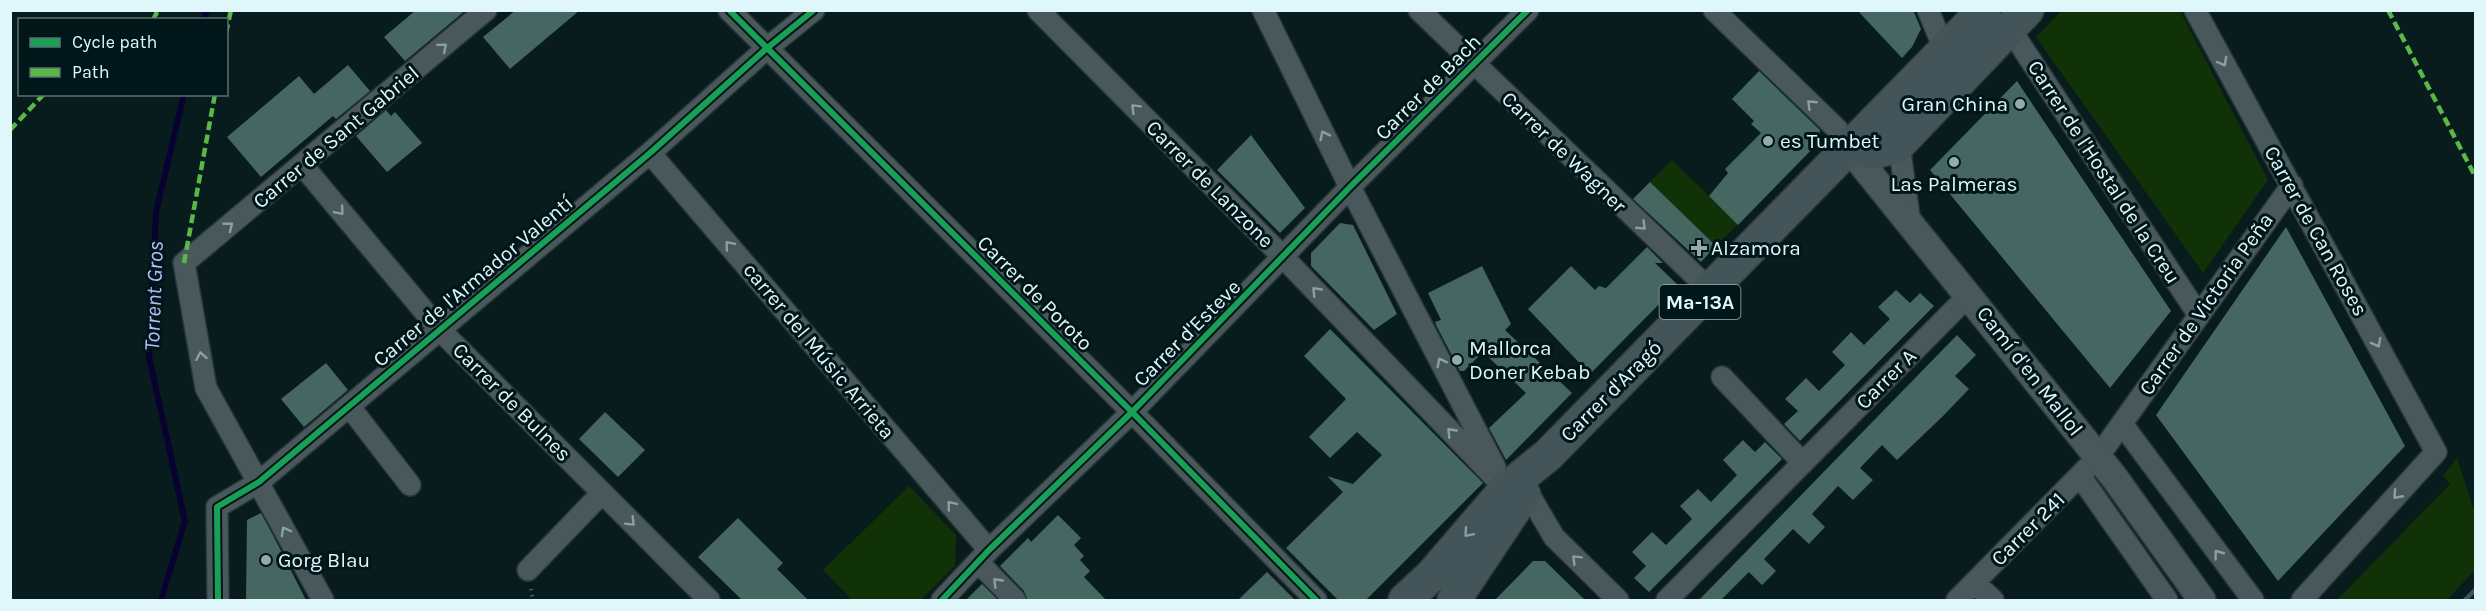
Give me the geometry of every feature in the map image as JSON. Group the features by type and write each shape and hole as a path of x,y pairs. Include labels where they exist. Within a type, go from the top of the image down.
{"main road":[{"name":"Carrer d'Aragó","path":"1405,600 1517,490 1548,455 1984,10"},
{"path":"1850,148 1872,153 1882,152 1899,144 2019,20"},
{"path":"1454,600 1505,524 1517,490"}],"street":[{"name":"Carrer de Sant Gabriel","path":"259,482 206,388 184,263 303,166 486,10"},
{"name":"Carrer de Poroto","path":"729,10 1132,412 1316,600"},
{"name":"Carrer de l'Armador Valentí","path":"218,600 217,507 259,482 650,153 766,49 814,10"},
{"name":"Carrer de Lanzone","path":"1038,10 1517,490"},
{"path":"1263,10 1350,187 1517,490 1554,537 1618,600"},
{"name":"Carrer de Wagner","path":"1419,10 1474,66 1710,291"},
{"name":"Carrer de Bach","path":"1350,187 1528,10"},
{"path":"1714,10 1837,129 1850,148"},
{"path":"1928,10 1945,51"},
{"name":"Carrer de Can Roses","path":"2195,10 2436,452 2302,600"},
{"name":"Carrer de l'Hostal de la Creu","path":"2019,20 2198,314"},
{"path":"1899,144 1910,224"},
{"name":"Camí d'en Mallol","path":"1850,148 1969,295 2097,470 2202,600"},
{"name":"carrer del Músic Arrieta","path":"650,153 984,556 1015,600"},
{"name":"Carrer de Bulnes","path":"303,166 440,330 703,599"},
{"name":"Carrer de Victoria Peña","path":"2097,470 2122,424 2198,314 2292,185"},
{"name":"Carrer d'Esteve","path":"942,600 1132,412 1284,258 1350,187"},
{"name":"Carrer A","path":"1667,600 1969,295"},
{"path":"1722,377 1803,463"},
{"path":"349,406 410,485"},
{"path":"2122,424 2253,600"},
{"path":"2097,470 2168,600"},
{"name":"Carrer 241","path":"1957,600 2097,470"},
{"path":"259,482 323,600"},
{"path":"528,570 602,494"},
{"path":"1975,583 1993,600"}],"green space":[{"path":"2061,11 2180,11 2268,180 2203,273 2036,37"},
{"path":"1672,160 1738,224 1716,246 1650,182"},
{"path":"2457,458 2475,513 2475,570 2447,600 2337,600 2450,484 2443,475"},
{"path":"909,486 956,535 955,566 921,600 852,600 823,570"}],"building":[{"path":"416,10 466,10 405,61 384,37"},
{"path":"516,10 580,10 510,69 483,37"},
{"path":"1857,10 1913,10 1921,29 1912,47 1902,58"},
{"path":"348,65 370,91 336,119 333,116 261,177 227,137 299,76 314,94"},
{"path":"1759,71 1820,130 1819,142 1738,225 1709,196 1728,173 1725,169 1761,133 1751,124 1754,121 1732,99"},
{"path":"2017,81 2171,311 2110,388 1930,170"},
{"path":"386,110 391,116 395,112 422,143 387,172 356,136"},
{"path":"1251,135 1305,208 1280,233 1217,170"},
{"path":"1650,182 1716,246 1701,262 1633,199"},
{"path":"1340,223 1353,225 1397,314 1374,330 1311,266 1311,253"},
{"path":"2286,227 2405,446 2278,581 2156,415"},
{"path":"1647,247 1663,263 1655,263 1678,285 1590,374 1528,309 1571,266 1595,290 1599,286 1606,288"},
{"path":"1482,266 1511,324 1505,330 1572,393 1506,460 1489,428 1526,393 1483,352 1464,371 1460,371 1437,327 1435,322 1441,320 1428,293"},
{"path":"1896,290 1910,303 1920,293 1934,306 1800,441 1784,424 1798,411 1785,399 1806,378 1819,391 1845,365 1832,352 1851,332 1864,345 1890,319 1878,307"},
{"path":"1330,329 1483,483 1366,600 1338,600 1286,548 1343,492 1327,476 1353,484 1382,455 1357,432 1330,458 1309,437 1346,399 1304,356"},
{"path":"1957,335 1976,355 1955,376 1969,389 1943,416 1897,460 1882,445 1860,468 1873,480 1853,500 1838,486 1812,514 1825,527 1809,544 1793,529 1764,559 1776,571 1762,585 1749,572 1721,600 1699,600"},
{"path":"326,363 348,390 304,427 281,399"},
{"path":"605,412 645,450 618,477 579,439"},
{"path":"1743,440 1755,452 1765,442 1782,459 1649,592 1634,578 1646,566 1632,552 1652,532 1666,545 1692,519 1680,506 1698,489 1711,502 1737,475 1723,460"},
{"name":"Gorg Blau","path":"261,513 306,600 246,600 247,520"},
{"path":"1058,515 1081,538 1074,545 1084,556 1080,560 1090,571 1084,577 1106,600 1027,600 1024,591 1000,566 1028,538 1031,542"},
{"path":"738,518 783,563 777,569 808,600 742,600 698,557"},
{"path":"1533,561 1545,561 1585,600 1495,600"},
{"path":"1267,572 1295,600 1238,600"},
{"path":"982,584 998,600 966,600"}],"waterway":[{"name":"Torrent Gros","path":"205,18 207,10"},
{"name":"Torrent Gros","path":"161,600 185,521 149,357 156,212 184,96"}],"railway":[{"path":"2465,600 2476,589"}],"marked path":[{"path":"154,18 158,10"},
{"path":"228,24 231,10"},
{"path":"2388,10 2476,178"},
{"path":"10,130 42,96"},
{"path":"184,263 215,96"}],"cycle path":[{"path":"729,10 1132,412 1316,600"},
{"path":"218,600 217,507 259,482 650,153 766,49 814,10"},
{"path":"942,600 989,550 1132,412 1350,187 1528,10"}],"place":[{"name":"Gran China","path":"2020,104"},
{"name":"es Tumbet","path":"1768,141"},
{"name":"Las Palmeras","path":"1954,162"},
{"name":"Alzamora","path":"1699,248"},
{"name":"Mallorca Doner Kebab","path":"1457,360"},
{"name":"Gorg Blau","path":"266,560"}]}
